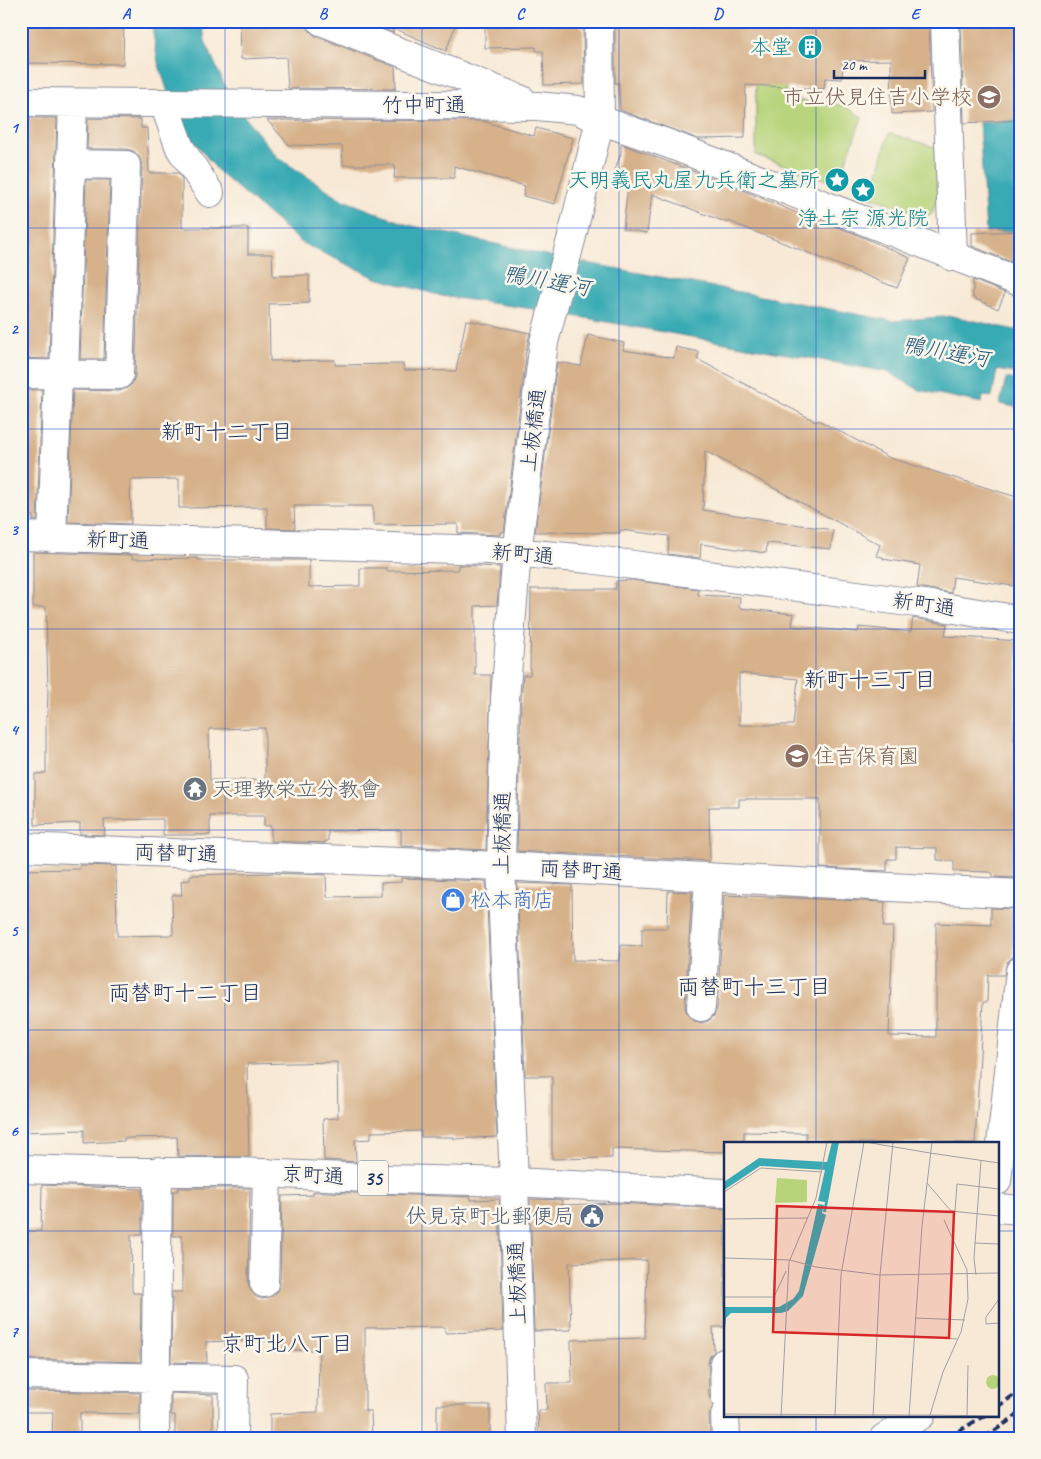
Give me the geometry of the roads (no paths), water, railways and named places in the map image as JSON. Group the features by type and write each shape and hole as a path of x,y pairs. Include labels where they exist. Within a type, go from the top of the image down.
{"street":[{"path":"321,21 537,106"},
{"path":"599,21 600,120"},
{"path":"945,21 953,257"},
{"path":"21,102 164,104 180,148 210,193"},
{"path":"52,538 73,103"},
{"name":"竹中町通","path":"164,104 537,106 578,110 1020,282"},
{"name":"上板橋通","path":"522,1438 501,866 505,698 517,553 544,342 600,120"},
{"path":"21,374 118,375 126,165 71,164"},
{"name":"新町通","path":"21,536 489,550 589,559 902,601 1020,620"},
{"name":"両替町通","path":"21,847 501,866 1020,894"},
{"path":"701,1007 709,877"},
{"path":"998,1172 1020,971"},
{"name":"京町通","path":"21,1169 267,1173 389,1179 514,1182 724,1193"},
{"path":"155,1438 158,1171"},
{"path":"264,1283 267,1173"},
{"path":"998,1208 1020,1210"},
{"path":"21,1375 234,1379 234,1438"},
{"path":"725,1416 726,1438"},
{"path":"884,1438 919,1416"}],"water":[{"name":"鴨川運河","path":"151,21 202,21 205,41 223,82 244,116 277,157 343,200 408,225 555,257 893,321 952,316 1020,331 1020,374 997,370 992,397 983,396 982,403 919,390 888,372 540,310 442,296 376,278 302,243 218,171 177,120 158,62"},
{"path":"1020,120 1020,231 986,232 979,122"},
{"path":"1006,378 1020,381 1020,403 1015,403 1015,407 1000,404"}],"railway":[{"path":"998,1406 1020,1391"},
{"path":"984,1438 1020,1413"},
{"path":"948,1438 983,1416"}],"place":[{"name":"本堂","path":"810,47"},
{"name":"市立伏見住吉小学校","path":"989,97"},
{"name":"天明義民丸屋九兵衛之墓所","path":"837,180"},
{"name":"浄土宗 源光院","path":"863,190"},
{"name":"住吉保育園","path":"797,756"},
{"name":"天理教栄立分教會","path":"195,789"},
{"name":"松本商店","path":"453,900"},
{"name":"伏見京町北郵便局","path":"592,1216"}],"district":[{"name":"新町十二丁目","path":"227,431"},
{"name":"新町十三丁目","path":"870,679"},
{"name":"両替町十三丁目","path":"754,986"},
{"name":"両替町十二丁目","path":"185,992"},
{"name":"京町北八丁目","path":"287,1343"}]}
